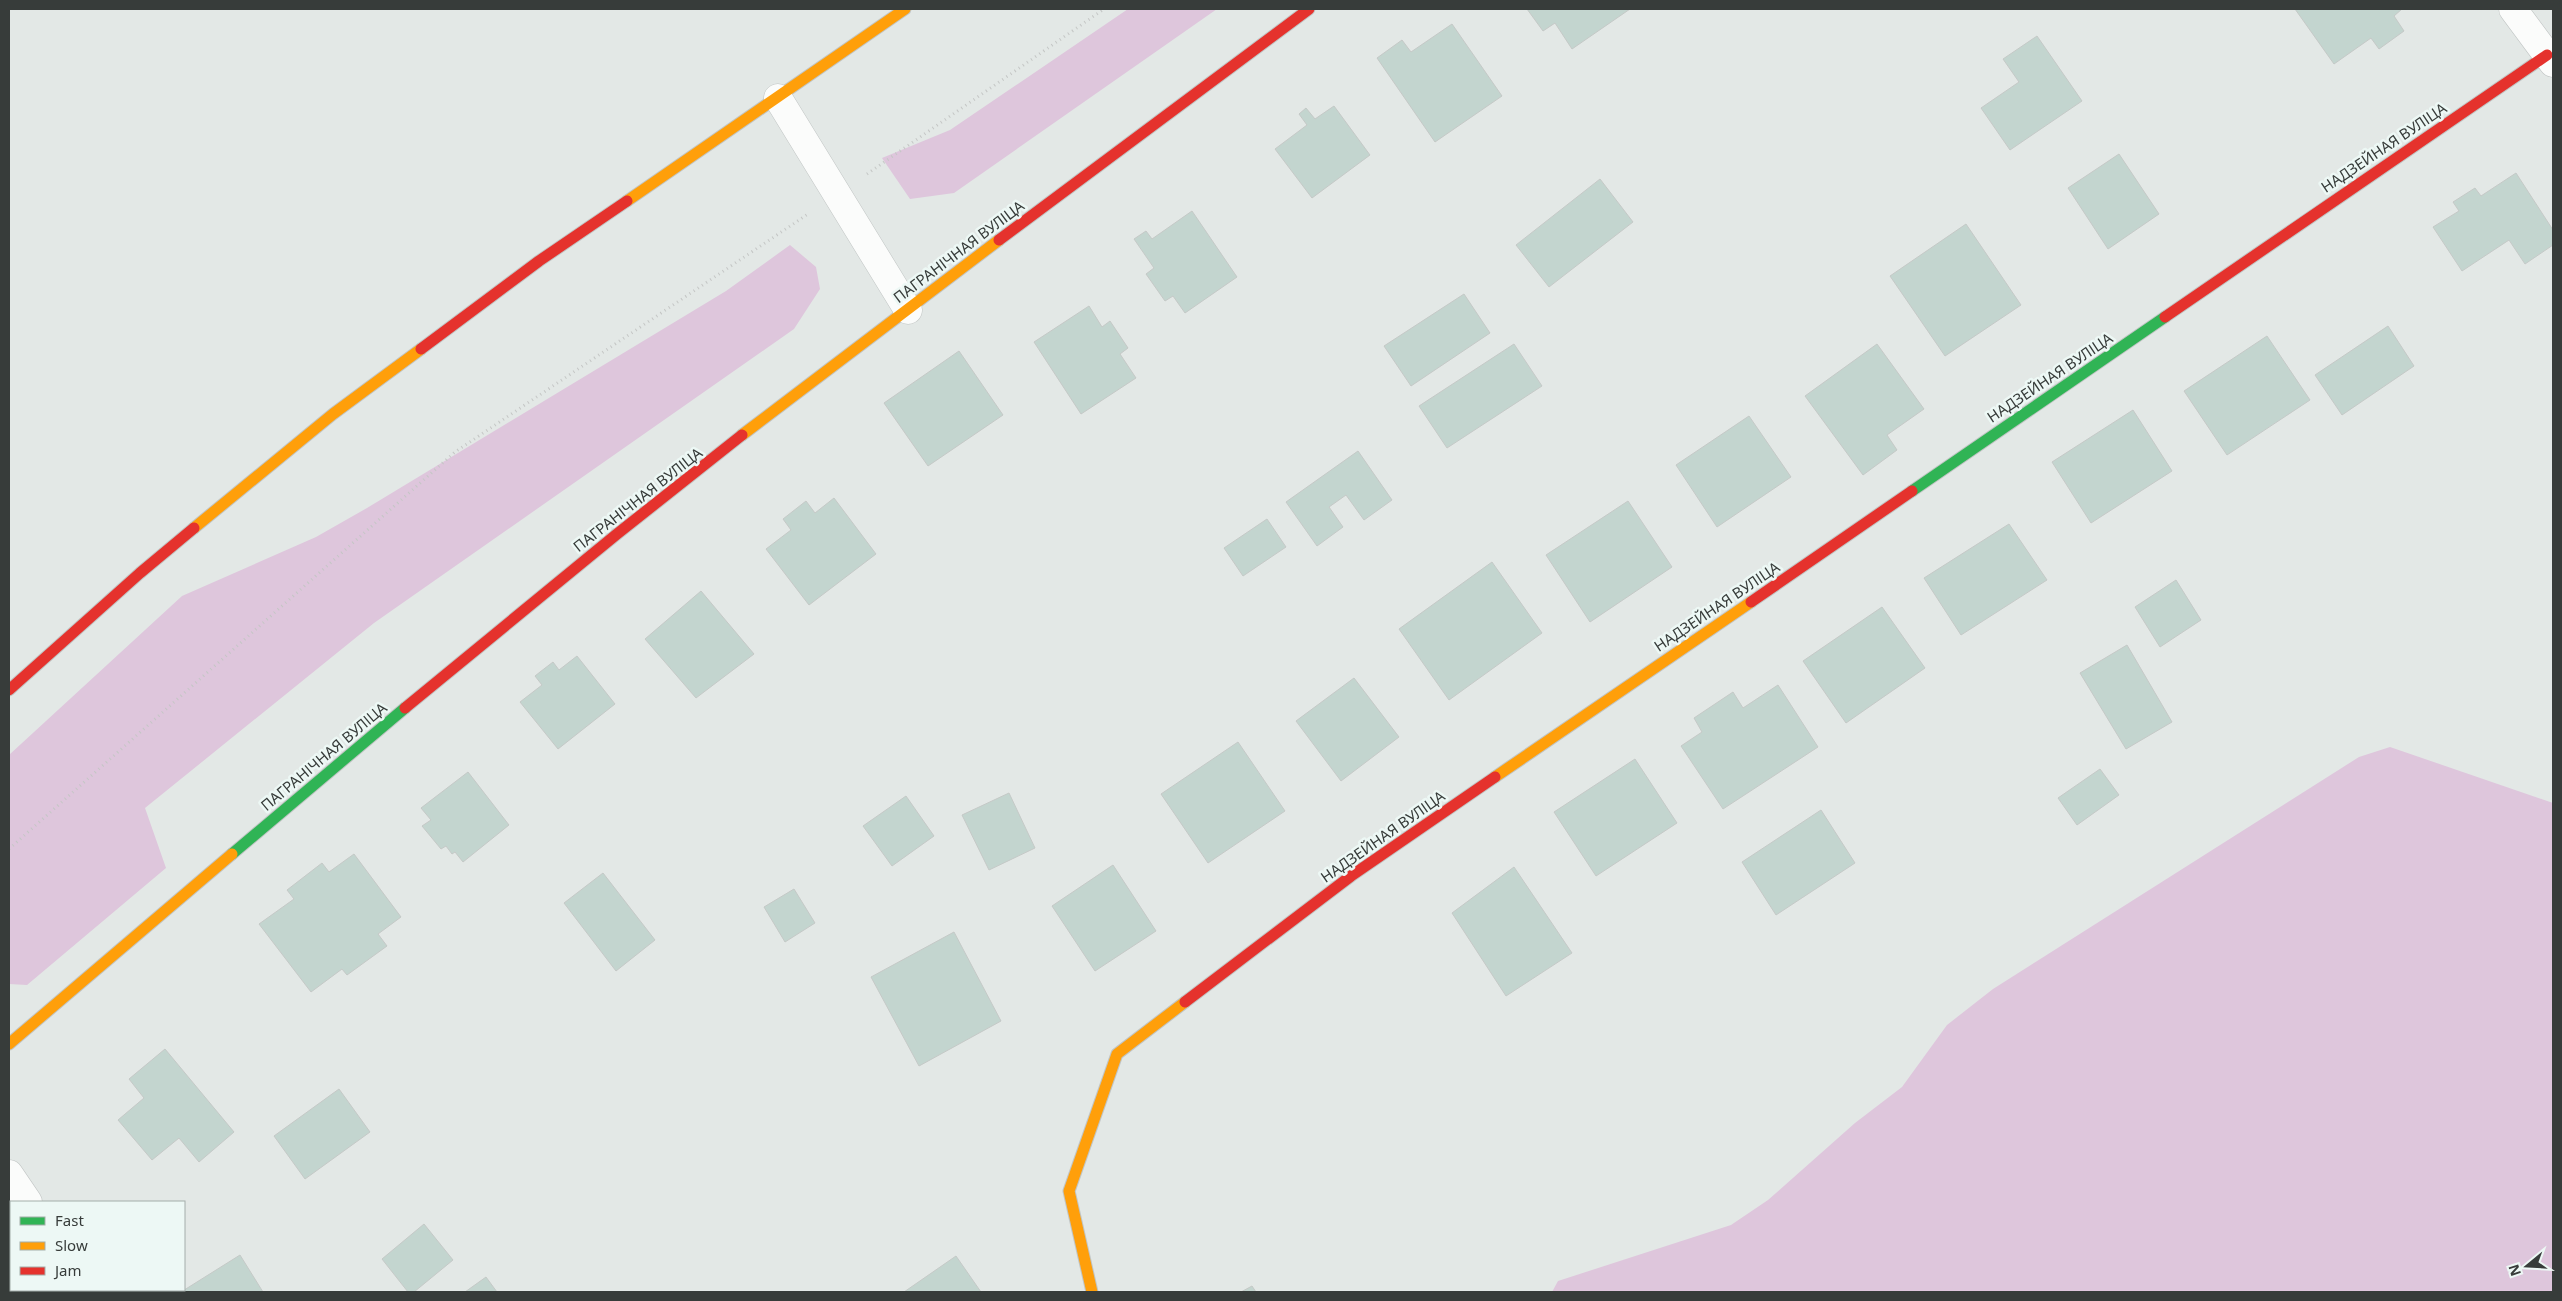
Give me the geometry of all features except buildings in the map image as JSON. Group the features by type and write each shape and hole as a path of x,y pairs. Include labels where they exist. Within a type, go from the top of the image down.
{"street":[{"path":"9,690 140,573 333,414 540,261 904,9"},
{"name":"ПАГРАНІЧНАЯ ВУЛІЦА","path":"9,1044 280,813 618,534 908,310 1309,9"},
{"path":"2513,9 2550,59"},
{"name":"НАДЗЕЙНАЯ ВУЛІЦА","path":"1092,1292 1068,1191 1117,1054 1351,876 2550,59"},
{"path":"778,98 908,310"},
{"path":"9,1174 27,1201"}],"path":[{"path":"9,849 455,452 837,195 1104,9"}],"shaded area":[{"path":"1128,9 1217,9 954,193 910,199 882,158 950,130"},
{"path":"790,245 816,267 820,289 794,329 374,623 145,808 166,868 27,985 9,984 9,755 182,596 316,537 367,508 726,291"},
{"path":"2390,747 2553,803 2553,1292 1552,1292 1558,1281 1731,1225 1768,1200 1855,1123 1902,1087 1947,1025 1993,989 2359,757"}],"traffic: fast":[{"path":"1912,491 2165,317"},
{"path":"232,854 405,708"}],"traffic: slow":[{"path":"627,201 905,9"},
{"path":"742,435 999,240"},
{"path":"194,528 333,414 421,349"},
{"path":"1495,777 1751,602"},
{"path":"9,1044 232,854"},
{"path":"1092,1292 1069,1191 1117,1054 1185,1002"}],"traffic: jam":[{"path":"999,240 1309,9"},
{"path":"2165,317 2547,55"},
{"path":"421,349 539,261 627,201"},
{"path":"405,708 617,534 742,435"},
{"path":"1751,602 1912,491"},
{"path":"9,690 140,573 194,528"},
{"path":"1185,1002 1351,876 1495,777"}]}
